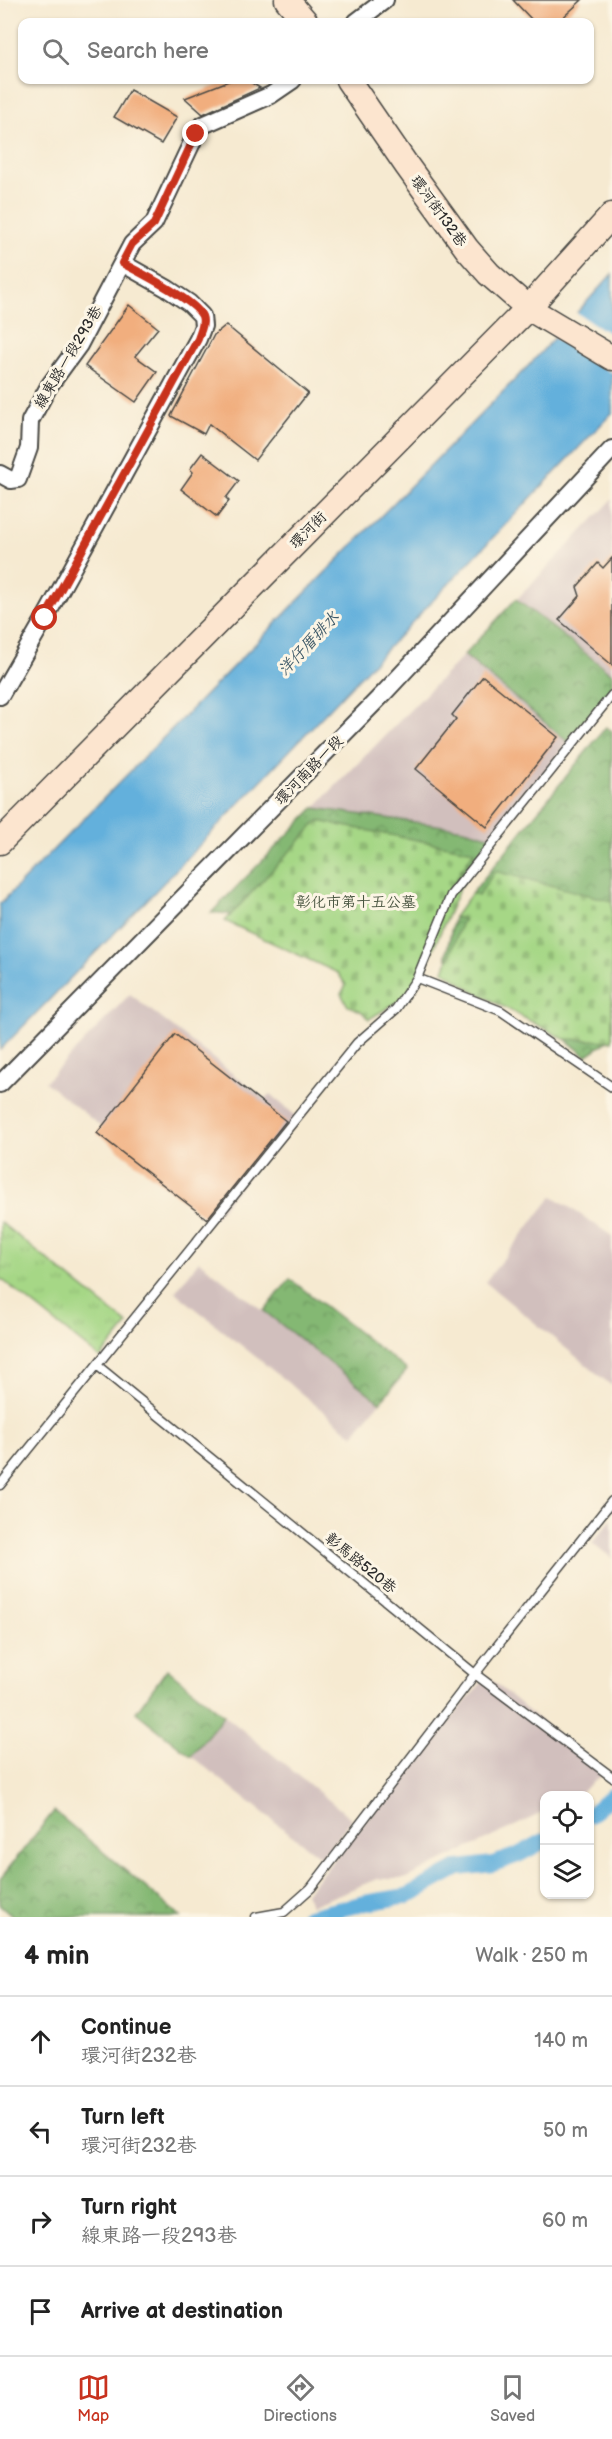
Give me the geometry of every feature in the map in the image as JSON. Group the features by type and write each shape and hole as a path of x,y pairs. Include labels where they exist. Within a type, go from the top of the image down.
{"street":[{"path":"287,0 303,18"},
{"path":"361,18 385,0"},
{"name":"線東路一段293巷","path":"0,474 11,480 18,479 29,448 30,421 49,386 79,345 132,244 154,224 196,134 203,125 271,95 287,84"},
{"name":"環河街132巷","path":"351,84 467,249 489,274 528,308 612,358"},
{"name":"環河街","path":"0,843 528,308 612,215"},
{"path":"0,696 51,608 198,339 202,326 202,316 189,303 122,263"},
{"name":"環河南路一段","path":"0,1084 345,734 612,449"}],"lane":[{"path":"0,1485 357,1043 396,1009 417,978 451,895 612,694"},
{"path":"417,978 501,1011 612,1087"},
{"name":"彰馬路520巷","path":"98,1365 475,1674 612,1777"},
{"path":"256,1917 284,1912 310,1888 612,1501"}],"shaded area":[{"path":"612,500 612,674 517,599"},
{"path":"464,655 568,742 495,838 464,829 314,808"},
{"path":"130,994 265,1099 270,1094 297,1117 215,1217 45,1082"},
{"path":"553,1196 612,1236 612,1386 485,1282"},
{"path":"199,1261 380,1402 353,1435 175,1292"},
{"path":"612,1519 612,1558 592,1543"},
{"path":"487,1676 603,1774 582,1791 540,1791 540,1814 404,1879 377,1879 310,1906 306,1893"},
{"path":"224,1715 352,1819 321,1858 191,1756"}],"green space":[{"path":"516,599 612,674 612,690 568,742 464,655"},
{"path":"606,727 612,731 612,1038 586,1056 539,1018 453,973 446,956 454,917 492,925 499,911 472,893"},
{"path":"314,808 464,829 495,838 460,887 427,876 319,916 298,955 246,921 223,913 211,913"},
{"name":"彰化市第十五公墓","path":"318,821 474,851 453,884 460,887 421,977 404,998 369,1019 361,1011 348,1006 341,994 346,985 338,973 225,921"},
{"path":"495,871 612,901 612,1041 564,1039 472,990 444,971 463,919 454,917 472,893 478,896"},
{"path":"0,1222 128,1324 100,1358 0,1278"},
{"path":"290,1279 407,1370 380,1402 264,1311"},
{"path":"167,1669 224,1715 191,1756 136,1712"},
{"path":"54,1811 181,1917 14,1917 0,1905 0,1879"}],"water":[{"name":"洋仔厝排水","path":"612,274 612,413 147,900 0,1050 0,904 534,360"}],"pier":[{"path":"574,311 612,335 612,373 552,336"}],"building":[{"path":"513,0 582,0 562,18 530,18"},
{"path":"221,84 254,84 260,88 203,114 185,98"},
{"path":"130,90 177,117 161,144 114,117"},
{"path":"129,305 158,328 135,356 157,372 136,402 85,366"},
{"path":"226,325 308,393 255,460 209,424 204,434 171,416 214,335"},
{"path":"202,453 239,481 226,498 229,501 217,517 181,489 193,472 190,469"},
{"path":"612,558 612,665 559,620 580,596 577,587 598,563 603,568"},
{"path":"483,676 558,737 487,827 416,769 456,719 452,715"},
{"path":"175,1034 286,1121 207,1219 97,1133"}],"waterway":[{"path":"594,1812 612,1796"},
{"path":"308,1917 365,1903 407,1896 458,1868 493,1864 518,1855 540,1843"}],"route":[{"path":"45,618 198,339 202,316 189,303 168,289 122,263 132,244 154,224 196,134"}]}
